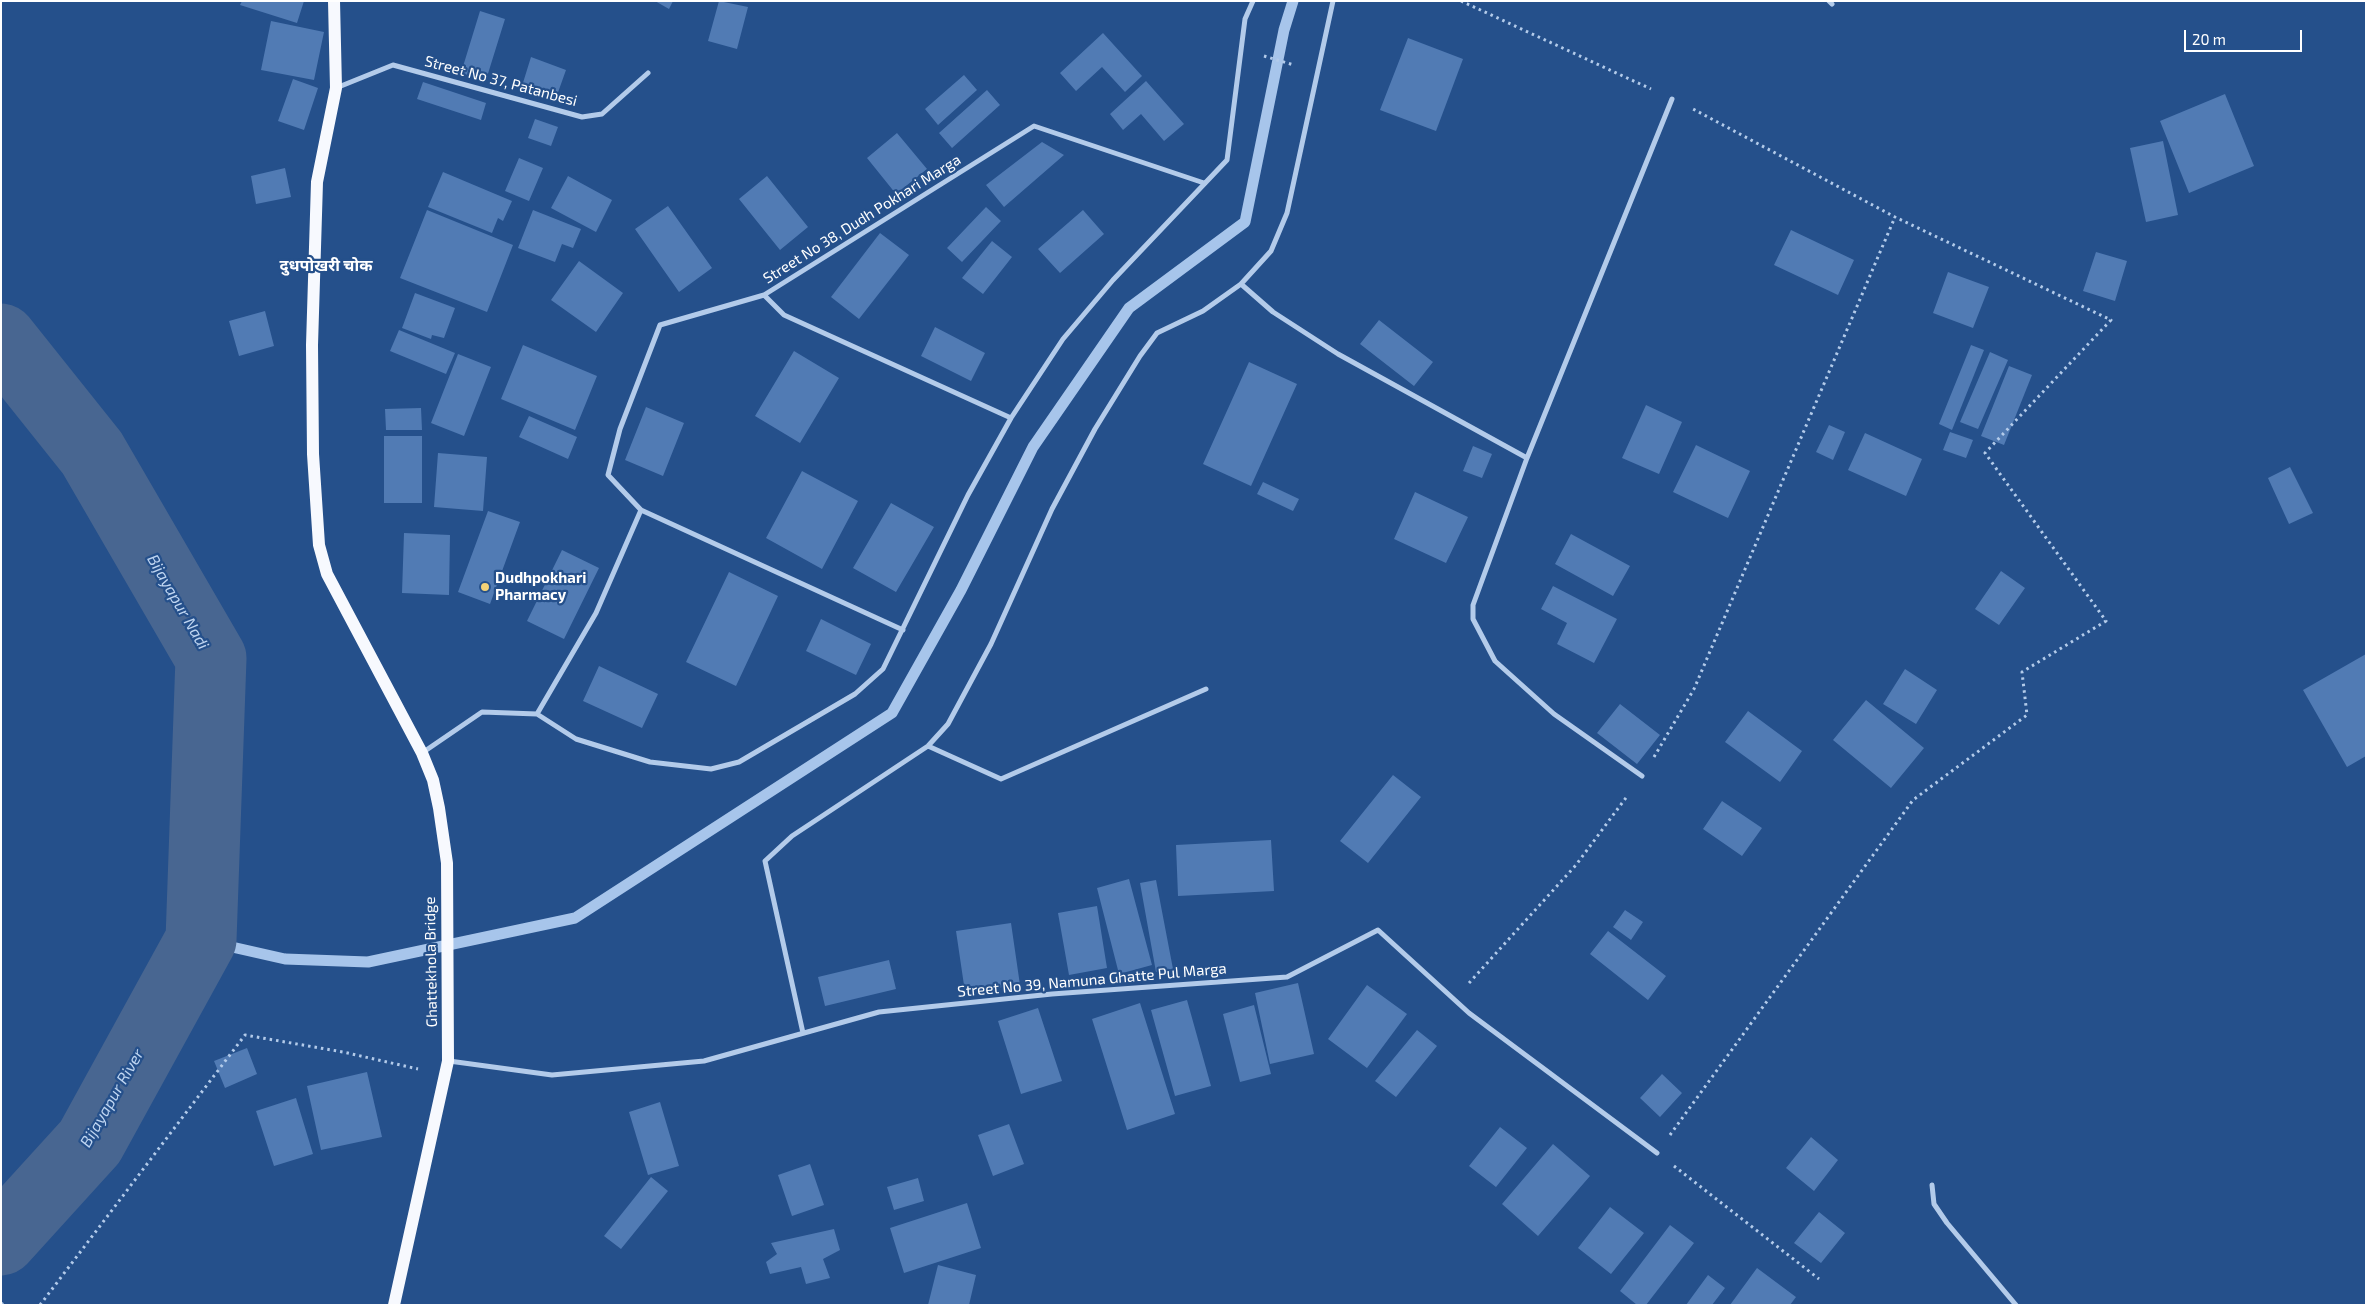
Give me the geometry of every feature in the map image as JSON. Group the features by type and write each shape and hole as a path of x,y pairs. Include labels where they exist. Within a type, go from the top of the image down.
{"main road":[{"name":"Ghattekhola Bridge","path":"334,1 336,88 317,182 312,345 312,454 319,545 327,574 422,753 433,780 447,863 448,1061 394,1305"}],"street":[{"path":"422,753 482,712 537,714 576,739 650,762 711,769 739,762 855,694 883,669 968,495 1011,418 1063,339 1112,280 1227,160 1245,19 1253,1"},
{"path":"803,1033 765,861 792,836 928,746 948,724 991,644 1052,509 1095,429 1140,356 1157,333 1203,311 1241,284 1271,251 1287,213 1316,72 1333,1"},
{"name":"Street No 37, Patanbesi","path":"336,88 393,65 582,117 602,114 648,73"},
{"path":"1642,776 1554,714 1494,660 1473,620 1473,605 1527,458 1672,98"},
{"name":"Street No 38, Dudh Pokhari Marga","path":"641,510 608,475 620,429 660,325 764,295 1034,126 1204,183"},
{"path":"1241,284 1273,312 1338,354 1527,458"},
{"path":"764,295 784,315 1011,418"},
{"path":"537,714 596,613 641,510 903,630"},
{"path":"928,746 1001,779 1206,689"},
{"name":"Street No 39, Namuna Ghatte Pul Marga","path":"448,1061 552,1075 704,1061 879,1012 1052,994 1288,978 1378,930 1469,1012 1657,1153"},
{"path":"1932,1185 1934,1204 2016,1305"}],"path":[{"path":"1461,1 1672,98 1895,217 2111,320 1985,453 2106,621 2022,672 2027,715 1913,800 1657,1153 1819,1279"},
{"path":"1241,49 1316,72"},
{"path":"1454,999 1576,865 1642,776 1694,689 1895,217"},
{"path":"40,1305 246,1035 343,1052 446,1075"}],"building":[{"path":"242,1 304,1 297,23 240,5"},
{"path":"655,1 673,1 669,9"},
{"path":"719,1 748,7 737,49 708,41"},
{"path":"480,11 505,19 486,80 461,73"},
{"path":"271,21 324,32 314,80 261,70"},
{"path":"1103,33 1142,76 1125,92 1102,67 1076,91 1060,73"},
{"path":"1408,38 1463,59 1436,131 1380,110"},
{"path":"531,57 566,70 556,98 522,86"},
{"path":"964,75 977,90 938,125 925,109"},
{"path":"293,79 318,88 304,130 278,121"},
{"path":"1146,81 1184,124 1164,141 1141,114 1123,130 1110,114"},
{"path":"423,82 486,103 481,120 417,99"},
{"path":"987,90 1000,105 952,148 939,133"},
{"path":"2225,94 2254,166 2189,193 2160,121"},
{"path":"535,119 558,127 551,146 528,138"},
{"path":"897,133 927,169 896,194 867,158"},
{"path":"2163,141 2178,215 2146,222 2130,148"},
{"path":"1042,142 1064,155 1004,207 986,185"},
{"path":"519,158 543,168 529,201 505,191"},
{"path":"285,168 291,197 256,204 251,176"},
{"path":"443,172 512,201 503,221 498,218 492,233 428,207"},
{"path":"568,176 612,200 596,232 551,208"},
{"path":"767,176 808,227 780,250 739,199"},
{"path":"668,206 712,268 679,292 635,229"},
{"path":"986,207 1001,221 962,262 947,248"},
{"path":"427,210 513,245 487,312 400,278"},
{"path":"533,210 581,229 573,248 562,244 555,262 518,248"},
{"path":"1083,210 1104,234 1060,273 1038,249"},
{"path":"1791,230 1854,260 1838,295 1774,265"},
{"path":"880,233 909,255 859,319 831,297"},
{"path":"992,241 1012,257 983,294 962,278"},
{"path":"2096,252 2127,261 2115,301 2083,291"},
{"path":"579,261 623,293 596,332 551,300"},
{"path":"1948,272 1989,287 1973,328 1933,313"},
{"path":"415,293 455,308 444,338 432,335 431,339 402,328"},
{"path":"265,311 274,346 239,356 229,321"},
{"path":"1379,320 1433,362 1414,386 1360,344"},
{"path":"935,327 985,353 971,381 921,356"},
{"path":"399,330 455,353 446,374 390,351"},
{"path":"523,345 597,376 575,430 501,399"},
{"path":"1971,345 1984,350 1952,430 1939,424"},
{"path":"794,351 839,378 800,443 755,416"},
{"path":"1990,352 2008,360 1978,429 1960,422"},
{"path":"458,354 491,367 464,436 431,423"},
{"path":"1249,362 1297,384 1251,486 1203,464"},
{"path":"2009,366 2032,375 2004,445 1981,436"},
{"path":"1646,405 1682,422 1659,474 1622,458"},
{"path":"646,407 684,423 663,476 625,460"},
{"path":"421,408 422,430 386,430 385,409"},
{"path":"529,416 577,437 568,459 519,437"},
{"path":"1829,425 1845,432 1833,460 1816,452"},
{"path":"1950,432 1973,440 1966,458 1943,450"},
{"path":"1865,433 1922,459 1906,496 1848,470"},
{"path":"384,436 422,436 422,503 384,503"},
{"path":"1696,445 1750,471 1728,518 1673,492"},
{"path":"1473,446 1492,454 1482,478 1463,471"},
{"path":"438,453 487,457 483,511 434,507"},
{"path":"2290,467 2313,513 2289,524 2268,478"},
{"path":"802,471 858,501 822,569 766,538"},
{"path":"1263,482 1299,499 1293,511 1257,494"},
{"path":"1415,492 1468,517 1446,563 1394,539"},
{"path":"891,503 934,527 896,592 853,568"},
{"path":"488,511 520,522 490,604 458,592"},
{"path":"404,533 450,535 449,595 402,593"},
{"path":"1571,534 1630,566 1613,596 1555,564"},
{"path":"562,550 599,568 564,639 527,621"},
{"path":"2001,571 2025,588 1999,625 1975,609"},
{"path":"729,572 778,596 736,686 686,662"},
{"path":"1553,586 1617,619 1594,663 1557,644 1567,623 1541,609"},
{"path":"821,619 871,644 856,675 806,651"},
{"path":"2366,654 2366,756 2347,767 2303,690"},
{"path":"599,666 658,694 642,728 583,701"},
{"path":"1905,669 1937,690 1916,724 1883,704"},
{"path":"1866,700 1924,748 1891,788 1833,740"},
{"path":"1620,704 1660,735 1637,764 1597,733"},
{"path":"1748,711 1802,751 1780,782 1725,742"},
{"path":"1393,775 1421,797 1368,863 1340,841"},
{"path":"1722,801 1762,828 1742,856 1703,829"},
{"path":"1271,840 1274,891 1178,896 1176,845"},
{"path":"1129,879 1152,965 1119,974 1097,888"},
{"path":"1156,880 1173,969 1156,972 1140,883"},
{"path":"1097,906 1107,968 1069,975 1058,913"},
{"path":"1625,910 1643,922 1631,940 1613,927"},
{"path":"1011,923 1020,985 965,992 956,931"},
{"path":"1608,931 1666,976 1648,1000 1590,954"},
{"path":"889,960 896,989 825,1006 818,977"},
{"path":"1298,983 1314,1054 1270,1064 1255,993"},
{"path":"1367,985 1407,1014 1367,1068 1328,1039"},
{"path":"1187,1000 1211,1086 1175,1096 1151,1010"},
{"path":"1140,1003 1175,1114 1127,1130 1092,1019"},
{"path":"1254,1005 1271,1074 1240,1082 1223,1014"},
{"path":"1038,1008 1062,1081 1021,1094 998,1021"},
{"path":"1417,1030 1437,1046 1396,1097 1375,1081"},
{"path":"247,1048 257,1074 225,1088 214,1061"},
{"path":"367,1072 382,1137 321,1150 307,1086"},
{"path":"1662,1074 1682,1093 1660,1117 1640,1098"},
{"path":"296,1098 313,1154 274,1166 256,1111"},
{"path":"660,1102 679,1166 648,1175 629,1112"},
{"path":"1009,1124 1024,1164 993,1176 978,1135"},
{"path":"1500,1127 1527,1148 1496,1187 1469,1166"},
{"path":"1811,1137 1838,1160 1814,1191 1786,1168"},
{"path":"1553,1144 1590,1176 1538,1236 1502,1204"},
{"path":"810,1164 824,1205 792,1216 778,1175"},
{"path":"651,1177 668,1191 621,1249 604,1236"},
{"path":"918,1178 924,1201 894,1210 887,1187"},
{"path":"967,1203 981,1248 904,1273 890,1228"},
{"path":"1610,1207 1644,1233 1611,1274 1578,1248"},
{"path":"1819,1212 1845,1233 1821,1263 1794,1243"},
{"path":"1670,1225 1694,1243 1646,1305 1637,1305 1620,1291"},
{"path":"834,1229 840,1250 823,1259 830,1278 806,1284 801,1267 770,1274 766,1262 777,1254 771,1243"},
{"path":"938,1265 976,1275 969,1305 928,1305"},
{"path":"1757,1268 1796,1297 1790,1305 1730,1305"},
{"path":"1708,1275 1725,1288 1712,1305 1686,1305"}],"waterway":[{"path":"201,940 285,959 368,962 575,918 892,713 961,590 1033,447 1129,308 1245,222 1284,30 1293,1"},
{"name":"Bijayapur Nadi","path":"1,339 92,453 211,658 201,940 90,1142 1,1240"}],"place":[{"name":"Dudhpokhari Pharmacy","path":"485,587"}],"district":[{"name":"दुधपोखरी चोक","path":"326,266"}],"water label":[{"name":"Bijayapur River","path":"112,1098"}]}
